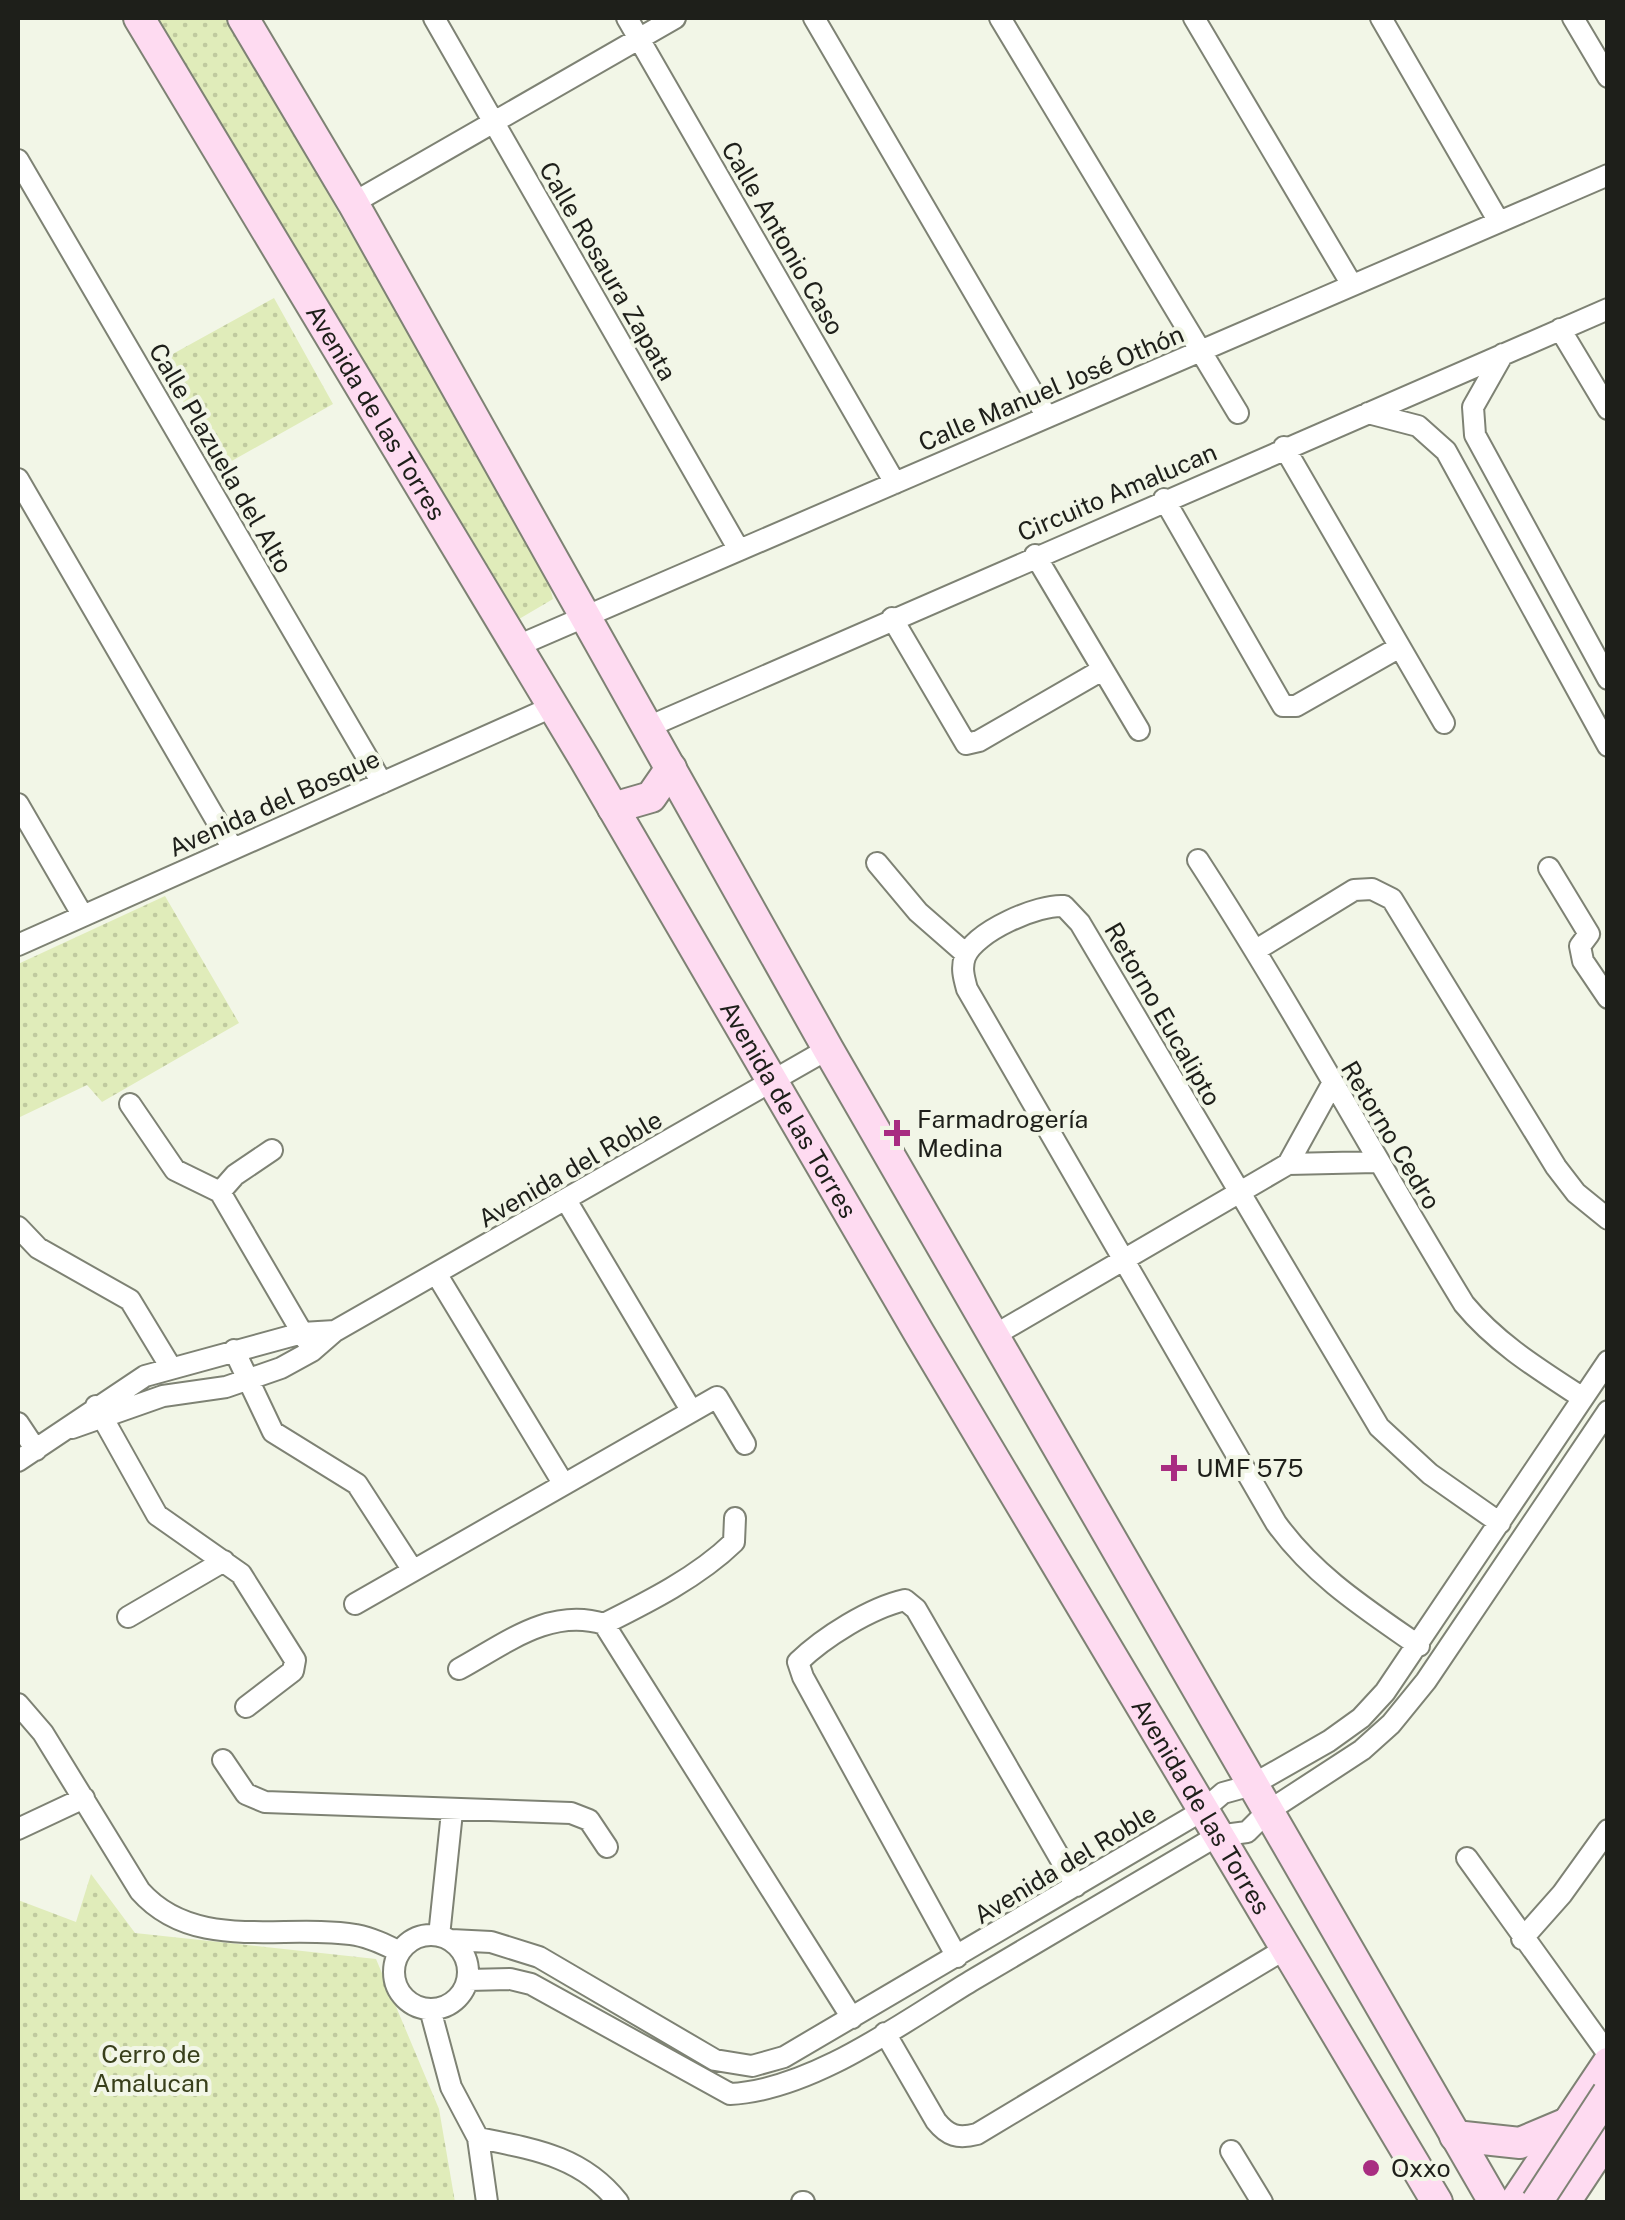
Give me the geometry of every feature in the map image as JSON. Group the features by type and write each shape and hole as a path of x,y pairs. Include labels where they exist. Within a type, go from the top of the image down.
{"street":[{"name":"Avenida de las Torres","path":"139,18 612,808 1285,1949 1418,2187 1437,2202"},
{"path":"243,18 353,203 828,1049 1494,2202"},
{"name":"Calle Rosaura Zapata","path":"434,18 739,550"},
{"name":"Calle Antonio Caso","path":"628,18 894,483"},
{"path":"353,203 675,18"},
{"path":"814,18 1047,417"},
{"path":"1000,18 1238,413"},
{"path":"1194,18 1352,285"},
{"path":"1381,18 1499,222"},
{"path":"1574,18 1608,77"},
{"name":"Calle Plazuela del Alto","path":"18,160 382,782"},
{"name":"Calle Manuel José Othón","path":"515,647 1608,175"},
{"name":"Circuito Amalucan","path":"648,727 1034,555 1608,308"},
{"path":"1560,330 1608,409"},
{"path":"1504,354 1473,407 1475,435 1608,679"},
{"path":"1366,412 1418,426 1446,451 1608,746"},
{"path":"1446,451 1475,435"},
{"path":"1284,447 1444,723"},
{"path":"18,479 232,849"},
{"path":"1164,499 1282,706 1296,706 1398,648"},
{"path":"1034,555 1138,730"},
{"path":"892,618 966,744 1102,670"},
{"name":"Avenida del Bosque","path":"18,945 552,707"},
{"path":"612,808 651,798 670,768"},
{"path":"18,804 83,916"},
{"name":"Retorno Cedro","path":"1198,860 1256,950 1331,1086 1464,1304 1485,1330 1583,1398"},
{"path":"878,863 918,912 966,954 962,972 967,990 1297,1552 1342,1592 1419,1646"},
{"path":"1549,868 1598,928 1580,946 1583,961 1608,998"},
{"path":"1256,950 1354,890 1372,890 1392,899 1556,1167 1576,1193 1608,1220"},
{"name":"Retorno Eucalipto","path":"966,954 980,938 1042,904 1064,906 1080,922 1379,1427 1416,1464 1500,1522"},
{"name":"Avenida del Roble","path":"100,1413 247,1380 828,1049"},
{"path":"1288,1164 1331,1086"},
{"path":"130,1104 174,1170 220,1192 308,1342"},
{"path":"220,1192 236,1175 272,1150"},
{"path":"993,1336 1288,1164 1376,1162"},
{"path":"566,1200 691,1410"},
{"path":"18,1227 38,1248 130,1300 170,1366"},
{"path":"437,1275 563,1483"},
{"name":"Avenida del Roble","path":"27,1455 170,1366 225,1352 308,1342"},
{"path":"226,1386 215,1372 225,1352 244,1364 247,1380 273,1432 357,1484 412,1569"},
{"name":"Avenida del Roble","path":"468,1980 510,1979 531,1984 730,2094 759,2093 794,2081 884,2033 1210,1824 1223,1793 1252,1785 1361,1718 1419,1646 1608,1361"},
{"path":"356,1604 717,1396 745,1444"},
{"name":"Avenida del Roble","path":"445,1938 491,1942 539,1958 715,2060 752,2066 784,2056 1076,1886 1210,1824 1247,1832 1267,1812 1362,1750 1391,1724 1426,1681 1608,1411"},
{"path":"100,1413 157,1515 169,1528 240,1574 295,1660 293,1671 246,1706"},
{"path":"18,1423 27,1455"},
{"path":"604,1624 716,1560 734,1542 735,1518"},
{"path":"128,1618 224,1561"},
{"path":"957,1957 798,1662 827,1640 890,1604 905,1600 916,1609 1076,1886"},
{"path":"458,1670 548,1621 579,1616 604,1624 852,2018"},
{"path":"18,1704 43,1732 140,1891 158,1910 182,1923 208,1929 356,1935 400,1952"},
{"path":"223,1760 239,1786 255,1800 580,1815 589,1820 608,1846"},
{"path":"18,1830 84,1798"},
{"path":"445,1938 452,1812"},
{"path":"1522,1939 1562,1894 1608,1830"},
{"path":"1468,1858 1522,1939 1608,2054"},
{"path":"424,1936 445,1938 466,1958 468,1980 460,1996 447,2006 430,2010 415,2006 395,1982 400,1952 424,1936"},
{"path":"884,2033 936,2121 946,2133 961,2138 977,2134 1285,1949"},
{"path":"430,2010 445,2070 478,2138 487,2202"},
{"path":"1535,2194 1567,2122 1608,2063"},
{"path":"1515,2202 1535,2194 1608,2093"},
{"path":"1455,2136 1520,2142 1567,2122"},
{"path":"1565,2202 1608,2137"},
{"path":"478,2138 570,2160 596,2178 618,2202"},
{"path":"1232,2151 1262,2202"},
{"path":"1589,2202 1608,2175"}],"green space":[{"path":"154,18 230,18 342,219 540,551 553,599 514,622"},
{"path":"274,298 333,404 221,467 160,361"},
{"path":"165,896 239,1023 102,1102 87,1085 18,1118 18,964"},
{"name":"Cerro de Amalucan","path":"91,1874 135,1933 376,1959 439,2109 455,2202 18,2202 18,1900 76,1922"}],"place":[{"name":"Farmadrogería Medina","path":"897,1133"},
{"name":"UMF 575","path":"1174,1468"},
{"name":"Oxxo","path":"1371,2168"}]}
